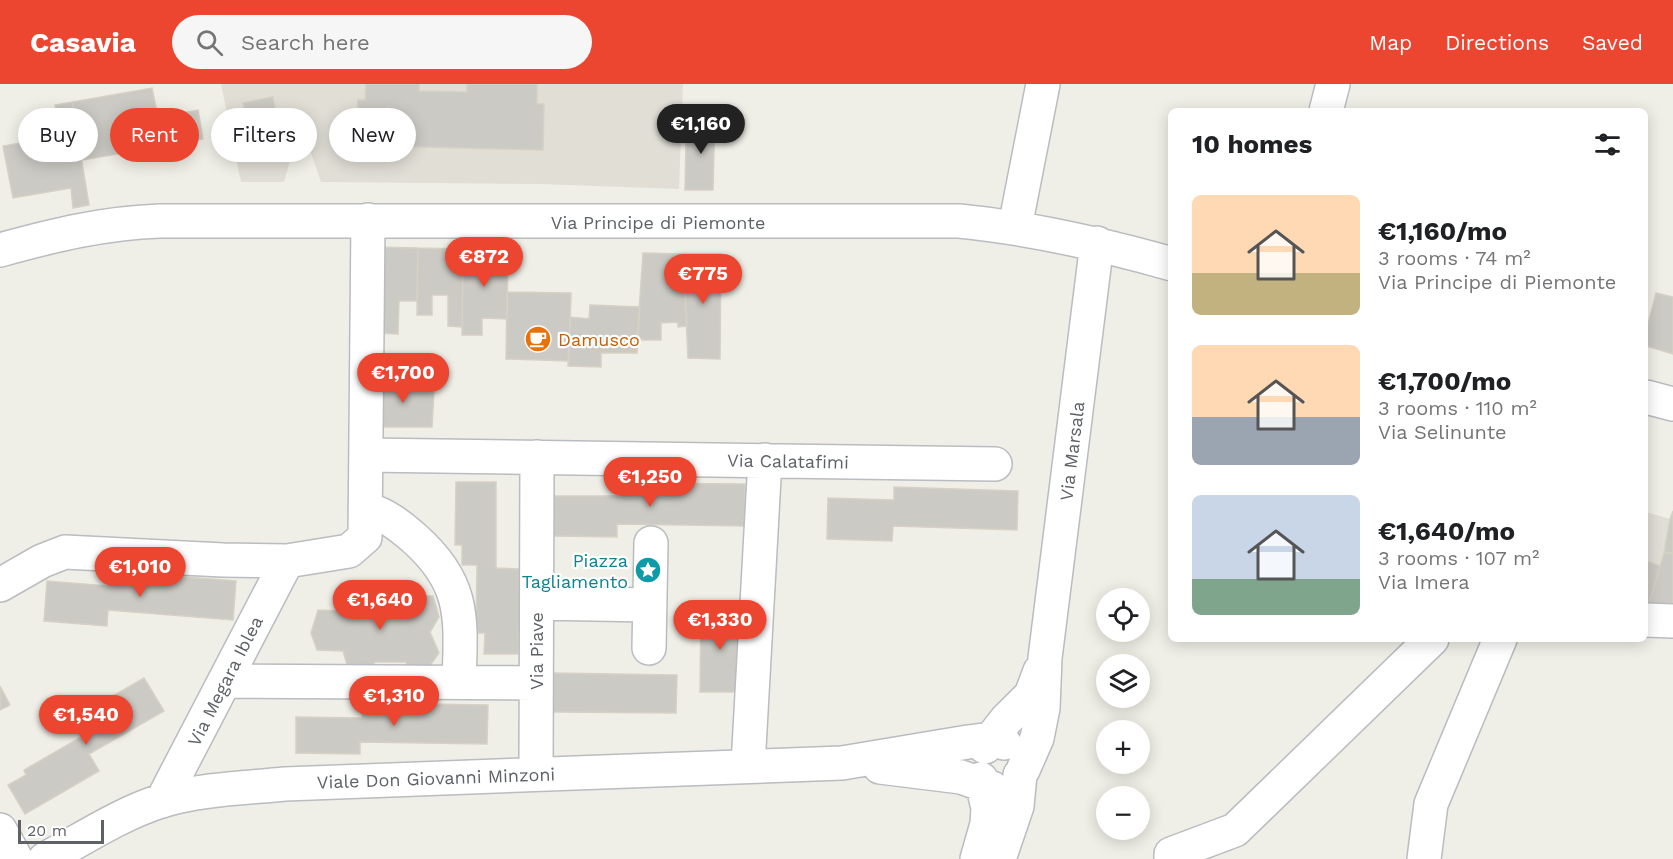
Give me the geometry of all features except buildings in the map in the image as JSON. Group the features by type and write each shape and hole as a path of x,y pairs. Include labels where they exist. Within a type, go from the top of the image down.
{"street":[{"path":"1015,227 1043,84"},
{"path":"1327,108 1332,84"},
{"path":"0,585 42,561 65,552 287,561 349,551 365,537 368,220"},
{"name":"Via Principe di Piemonte","path":"0,250 67,231 120,222 958,221 1015,227 1097,243 1168,263"},
{"name":"Via Marsala","path":"1045,658 1097,243"},
{"path":"1648,398 1673,404"},
{"name":"Via Calatafimi","path":"366,455 994,464"},
{"name":"Via Piave","path":"536,774 537,457"},
{"path":"748,766 765,460"},
{"path":"367,509 381,513 399,524 421,544 442,567 455,591 461,624 459,682"},
{"path":"649,648 651,543"},
{"name":"Via Megara Iblea","path":"162,801 287,561"},
{"path":"537,603 650,605"},
{"path":"1648,620 1673,621"},
{"path":"1171,859 1172,854 1182,849 1235,830 1429,642"},
{"path":"1424,859 1431,804 1499,642"},
{"path":"977,859 987,824 997,766 1031,695 1045,658"},
{"path":"842,763 961,777 997,766 1037,738 1042,708 1045,658"},
{"path":"225,681 536,683"},
{"path":"842,763 997,766"},
{"name":"Viale Don Giovanni Minzoni","path":"45,859 130,813 162,801 222,790 285,784 842,763"},
{"path":"997,766 1017,806 999,859"},
{"path":"0,830 16,859"}],"shaded area":[{"path":"221,84 683,84 679,189 539,184 321,182 314,162 317,162 317,108 226,108"},
{"path":"237,162 290,162 284,182 241,182"},
{"path":"1648,513 1670,519 1664,553 1648,608"}],"place":[{"name":"Damusco","path":"538,339"},
{"name":"Piazza Tagliamento","path":"648,570"}]}
